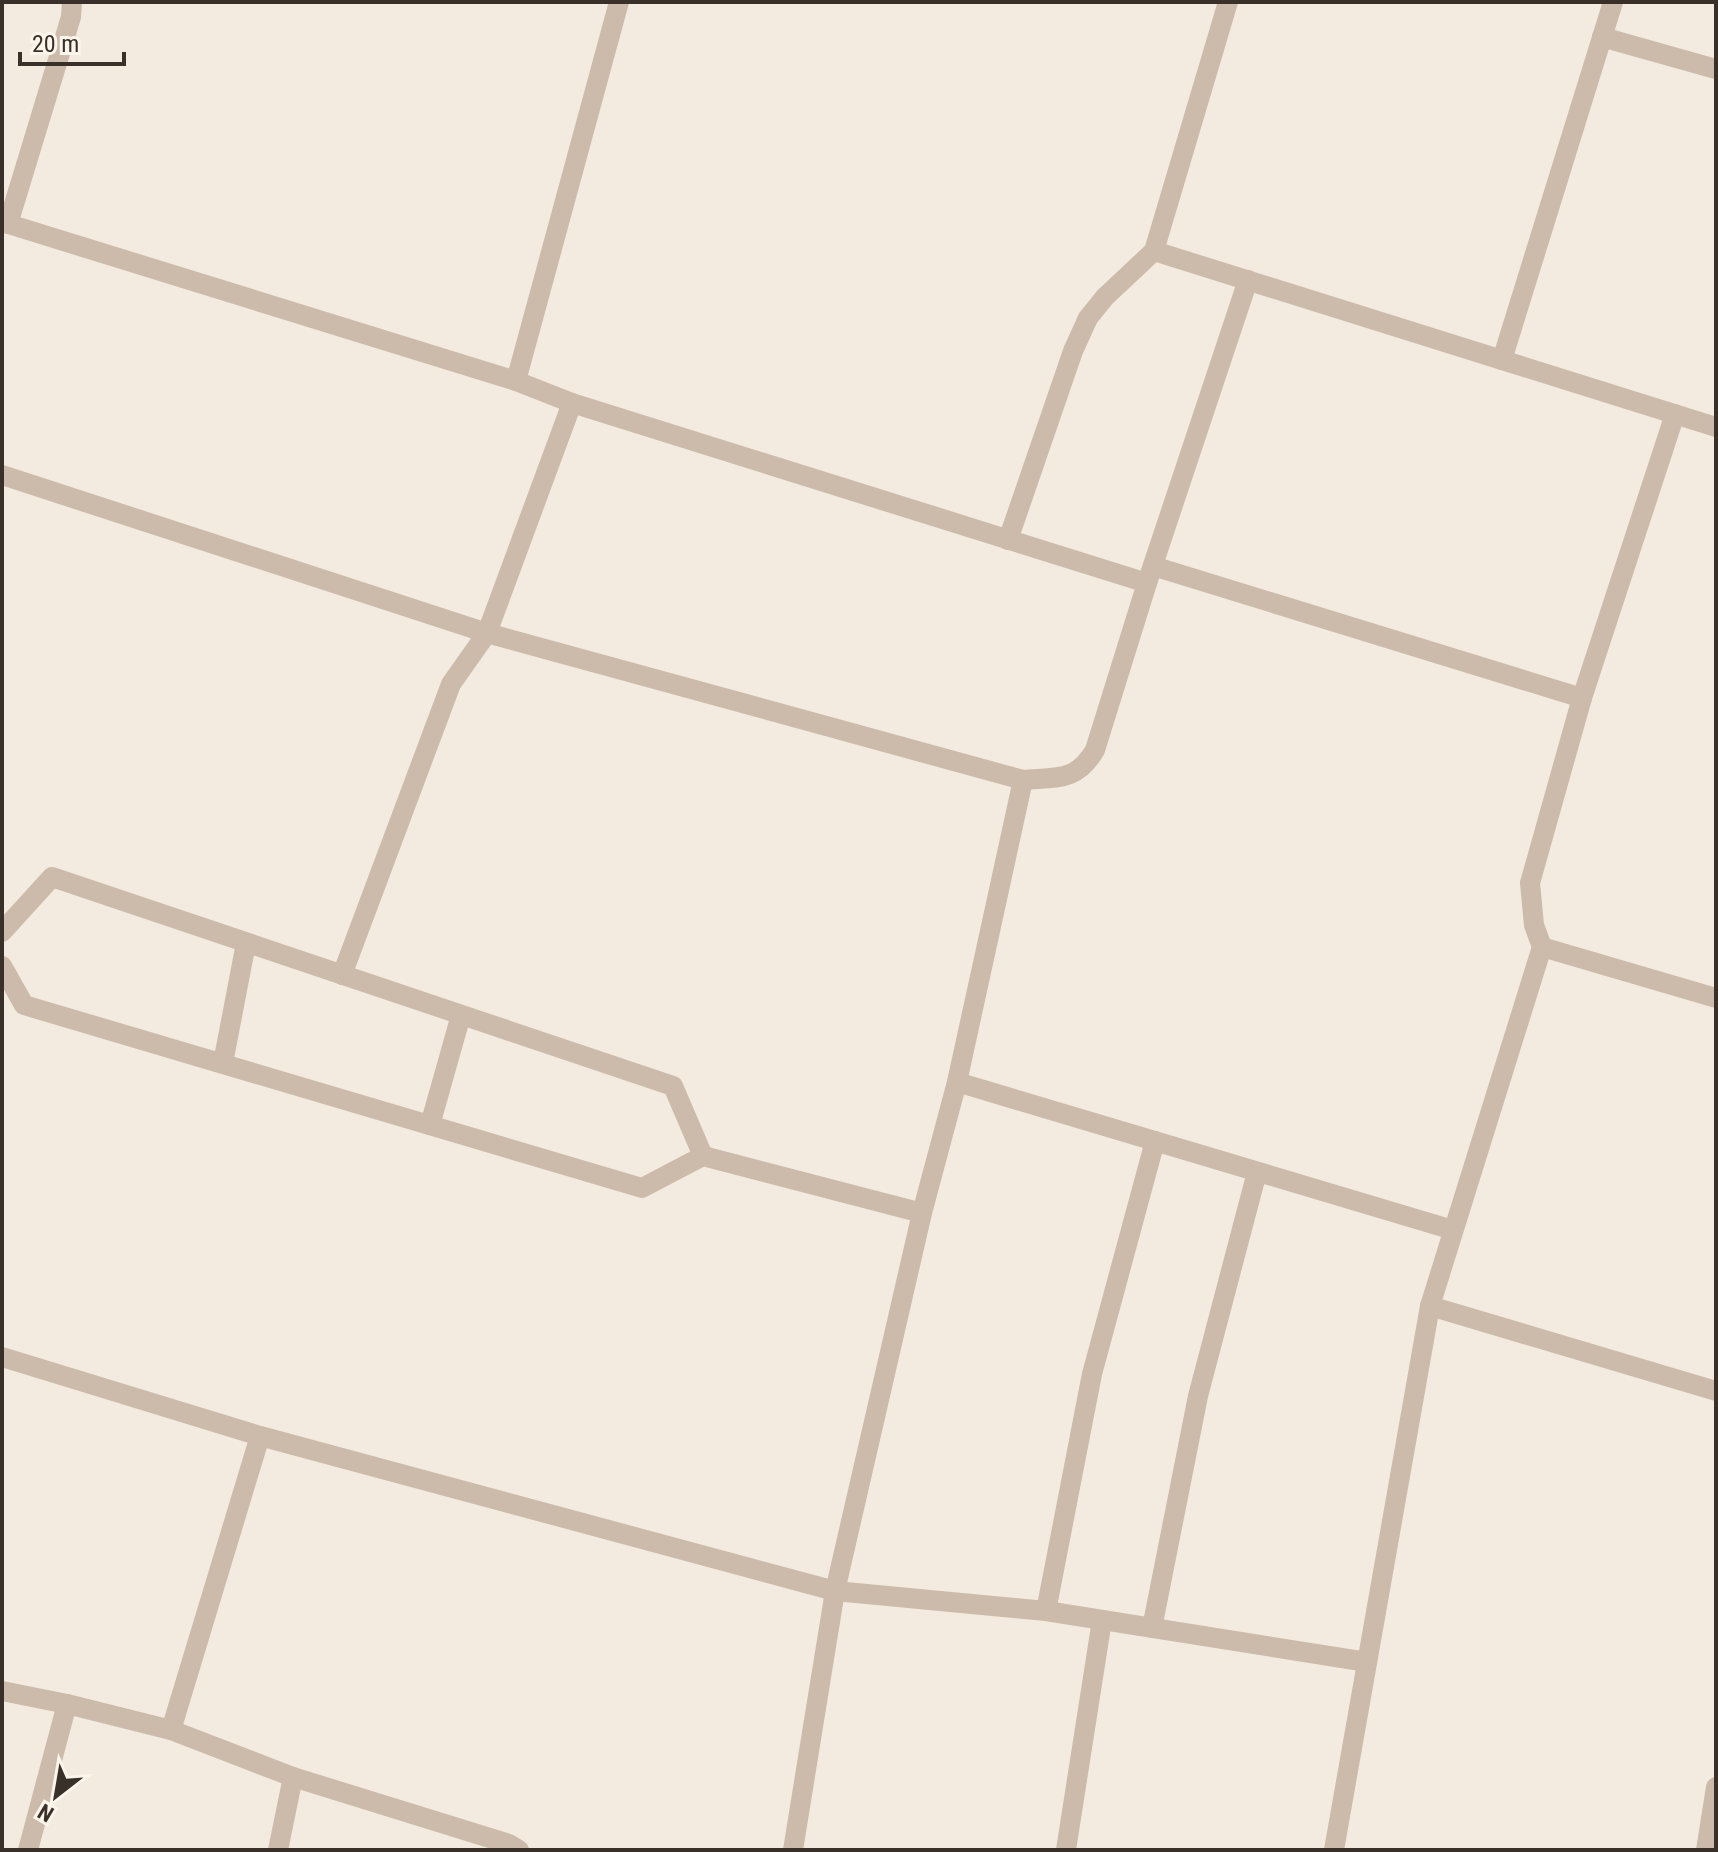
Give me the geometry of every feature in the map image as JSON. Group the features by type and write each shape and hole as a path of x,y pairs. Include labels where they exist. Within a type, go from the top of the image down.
{"street":[{"path":"72,2 71,17 5,223 516,381 572,403 1008,540 1150,574 1582,698"},
{"path":"516,381 619,2"},
{"path":"1008,540 1073,351 1088,318 1105,297 1154,251 1228,2"},
{"path":"1502,360 1613,2"},
{"path":"1602,37 1716,69"},
{"path":"1154,251 1716,427"},
{"path":"2,475 487,633 1023,780 1068,776 1085,767 1095,750 1248,280"},
{"path":"342,975 451,684 487,633 572,403"},
{"path":"1334,1850 1430,1306 1542,947 1534,925 1530,883 1582,698 1675,414"},
{"path":"793,1850 835,1591 922,1213 957,1082 1023,780"},
{"path":"2,932 52,877 673,1086 703,1156"},
{"path":"223,1063 246,943"},
{"path":"1542,947 1716,998"},
{"path":"2,966 24,1005 642,1188 703,1156 922,1213"},
{"path":"430,1125 461,1015"},
{"path":"957,1082 1453,1230"},
{"path":"1046,1611 1092,1374 1155,1141"},
{"path":"1152,1628 1198,1396 1257,1172"},
{"path":"1430,1306 1716,1391"},
{"path":"2,1357 260,1436 835,1591 1046,1611 1367,1662"},
{"path":"171,1730 260,1436"},
{"path":"1066,1850 1102,1620"},
{"path":"2,1691 171,1730 293,1777 509,1844 519,1850"},
{"path":"28,1850 67,1704"},
{"path":"278,1850 293,1777"},
{"path":"1706,1850 1716,1787"}]}
